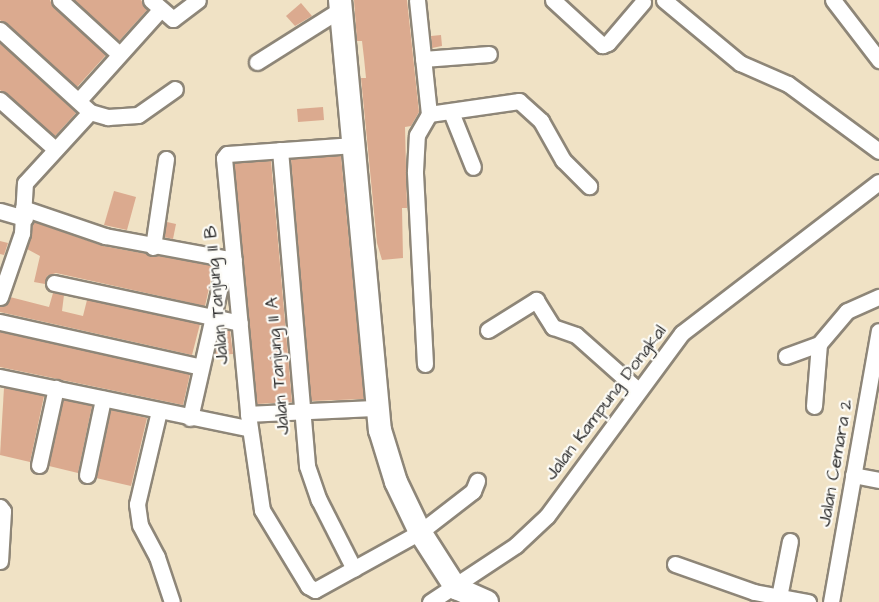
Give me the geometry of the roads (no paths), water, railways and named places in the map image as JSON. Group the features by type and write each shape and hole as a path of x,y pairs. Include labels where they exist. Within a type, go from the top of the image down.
{"street":[{"path":"60,0 119,54"},
{"path":"79,100 119,54 156,5 176,19 198,0"},
{"path":"417,0 429,114 417,135 415,171 425,364"},
{"path":"553,0 602,45 608,43 642,1"},
{"path":"664,0 740,63 788,84 879,151"},
{"path":"833,0 879,60"},
{"path":"257,62 340,4 377,408 387,457 420,532 456,588 487,602"},
{"path":"0,30 90,112 115,117 138,115 175,89"},
{"path":"423,58 489,54"},
{"path":"0,100 55,148"},
{"path":"429,114 519,100 541,122 563,160 589,186"},
{"path":"0,297 24,213 22,193 28,176 90,112"},
{"path":"451,112 473,167"},
{"path":"280,150 354,145"},
{"name":"Jalan Tanjung II B","path":"280,150 225,156 230,259 240,323 249,422 262,510 308,586 321,588 354,569"},
{"name":"Jalan Tanjung II A","path":"280,150 302,412 310,478 354,569"},
{"path":"153,247 166,159"},
{"name":"Jalan Kampung Dongkal","path":"430,602 456,588 516,545 547,516 682,333 879,182"},
{"path":"0,210 24,213 153,247 230,259 211,318 190,418"},
{"path":"54,283 240,323"},
{"path":"786,356 819,344 848,311 879,297"},
{"path":"488,330 537,300 553,327 576,335 638,390"},
{"path":"0,322 201,367"},
{"name":"Jalan Cemara 2","path":"831,602 877,353 879,331"},
{"path":"814,406 819,344"},
{"path":"1,380 56,388 190,418 249,422 302,412 377,408"},
{"path":"39,465 56,388"},
{"path":"87,475 103,399"},
{"path":"159,411 137,504 140,525 158,556 172,602"},
{"path":"853,475 879,480"},
{"path":"354,569 420,532 473,491 477,481"},
{"path":"0,507 3,512 0,561"},
{"path":"779,597 790,541"},
{"path":"675,564 714,581 808,602"}]}
